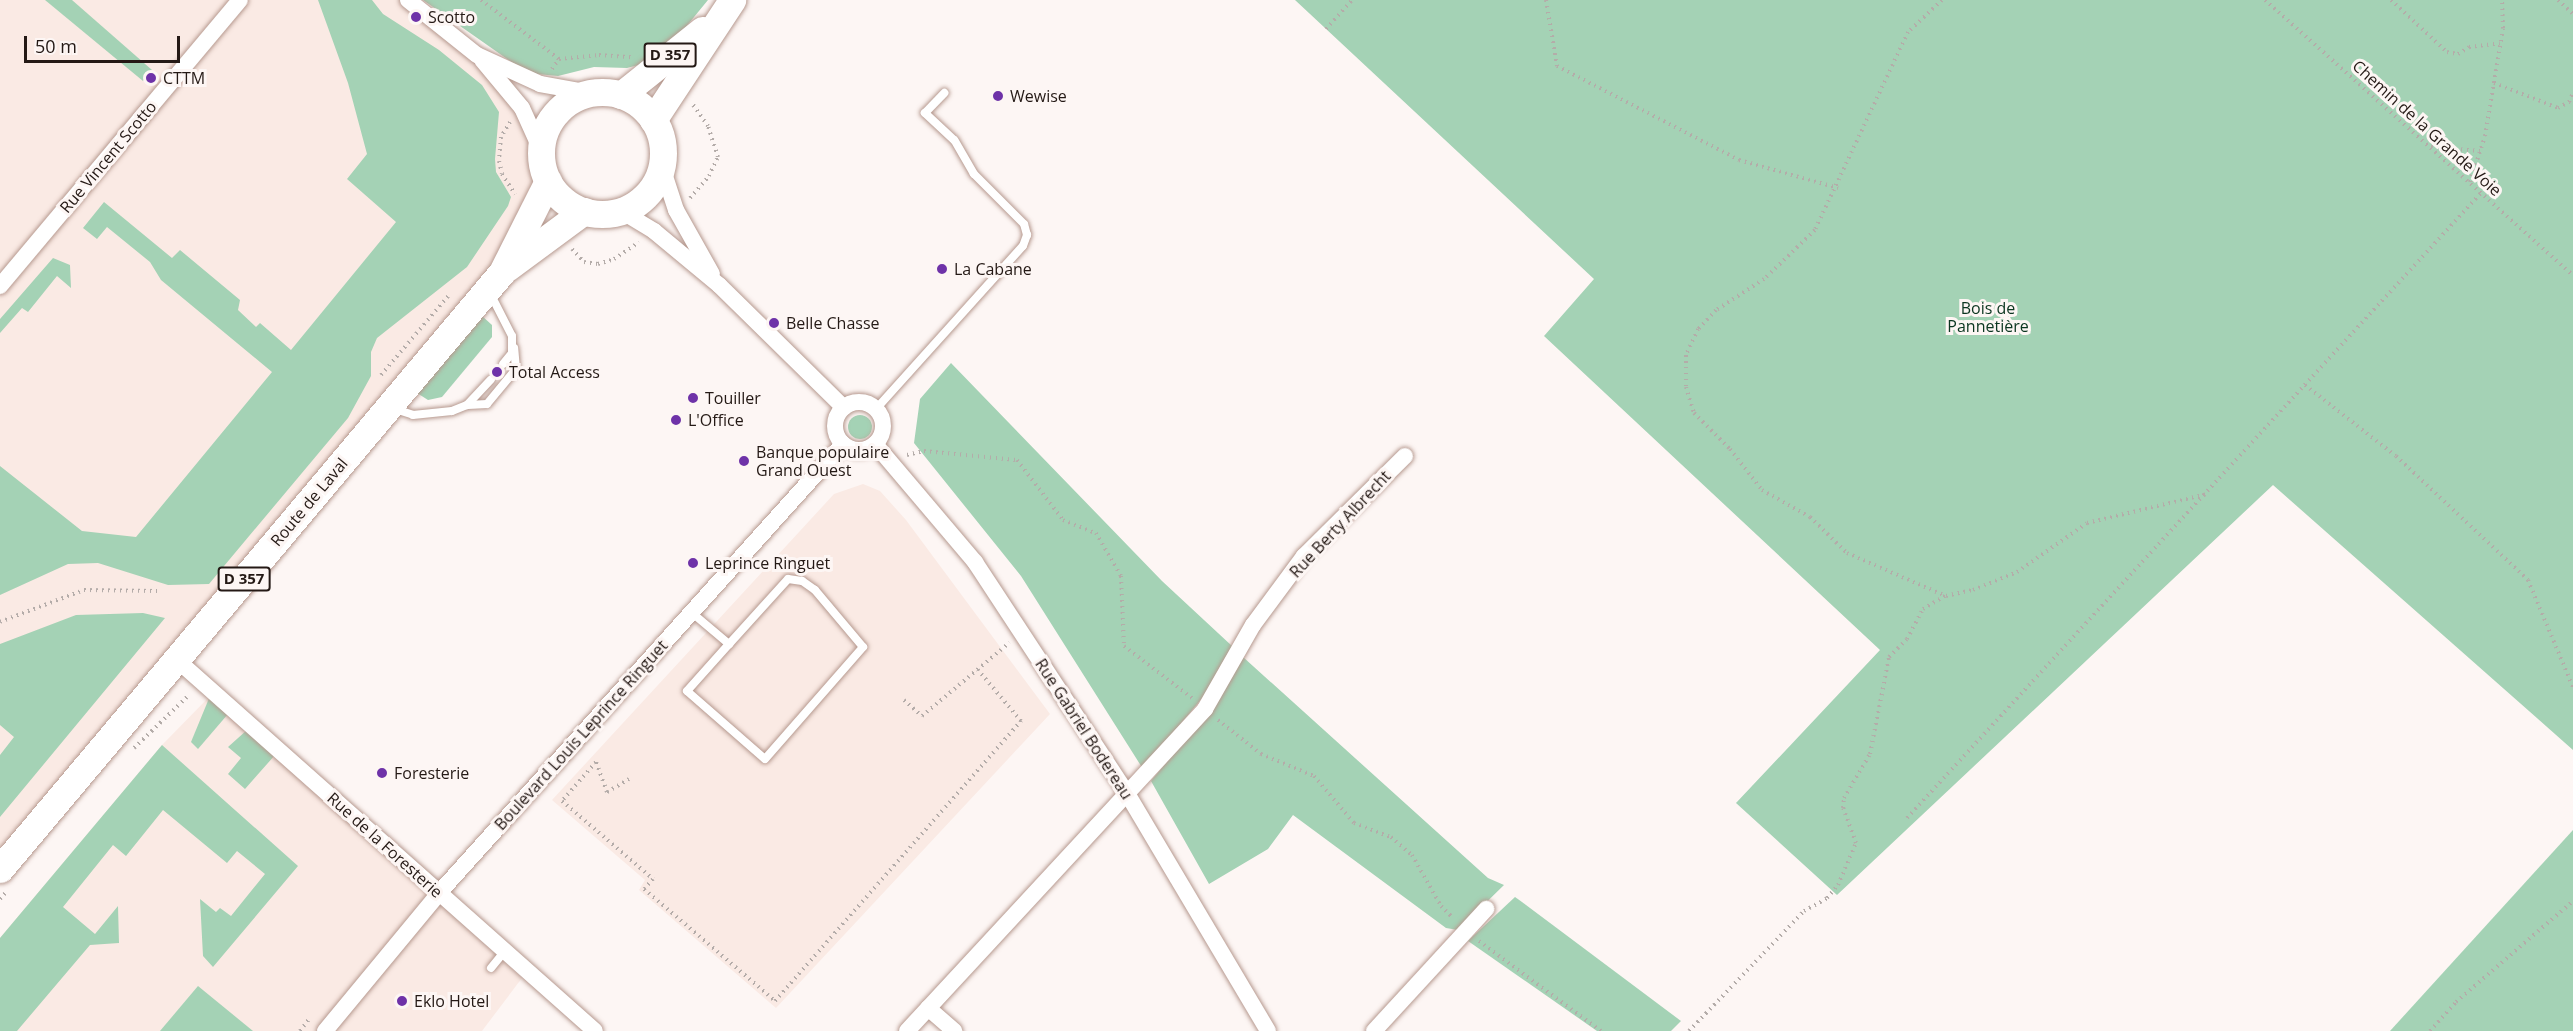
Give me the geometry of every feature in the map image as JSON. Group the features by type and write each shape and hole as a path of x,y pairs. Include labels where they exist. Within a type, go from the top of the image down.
{"main road":[{"name":"D 357","path":"621,95 725,8"},
{"name":"D 357","path":"653,120 725,8"},
{"path":"591,93 621,95 645,109 653,120 660,135 662,167 647,194 621,211 606,214 584,211 564,201 548,181 542,150 546,130 556,113 572,100 591,93"},
{"name":"Route de Laval","path":"0,869 495,280 548,181"},
{"name":"Route de Laval","path":"495,280 584,211"}],"street":[{"name":"Rue Vincent Scotto","path":"0,286 240,0"},
{"path":"408,0 477,55 522,108 542,150"},
{"path":"477,55 540,84 591,93"},
{"path":"662,167 676,210 719,285"},
{"path":"621,211 654,231 719,285 844,408"},
{"path":"864,402 876,409 883,429 875,444 862,450 843,444 835,426 844,408 864,402"},
{"name":"Boulevard Louis Leprince Ringuet","path":"325,1031 439,893 843,444"},
{"name":"Rue Gabriel Bodereau","path":"875,444 975,562 1128,795 1268,1031"},
{"name":"Rue Berty Albrecht","path":"907,1031 1128,795 1205,709 1252,625 1304,556 1405,456"},
{"name":"Rue de la Foresterie","path":"176,659 595,1031"},
{"path":"1374,1031 1486,909"},
{"path":"928,1008 954,1031"}],"lane":[{"path":"876,409 1023,246 1027,235 1024,224 974,174 954,140 925,113 944,93"},
{"path":"388,407 414,415 452,411 467,405 487,404 516,369 518,359 495,280"},
{"path":"503,364 514,348"},
{"path":"467,405 491,379"},
{"path":"788,579 802,581 815,590 863,647 765,759 687,691 729,644 788,579"},
{"path":"691,612 729,644"},
{"path":"491,968 505,951"}],"path":[{"path":"481,0 559,59 599,55 631,57 654,68"},
{"path":"1326,29 1352,0"},
{"path":"1546,0 1557,66 1739,160 1838,188"},
{"path":"1942,0 1908,32 1878,91 1838,188 1815,230 1764,279 1716,310 1698,329 1686,355 1686,387 1694,412 1730,448 1762,490 1810,517 1847,553 1946,596"},
{"name":"Chemin de la Grande Voie","path":"2265,0 2573,275"},
{"path":"2391,0 2447,52 2458,54 2469,47 2500,43"},
{"path":"2470,183 2480,151 2494,83 2500,43 2502,0"},
{"path":"2558,0 2573,14"},
{"path":"2494,83 2558,108 2569,102 2573,93"},
{"path":"673,88 698,109 717,147 714,166 691,196 694,205"},
{"path":"2431,147 2480,151"},
{"path":"1907,818 2481,193"},
{"path":"2305,384 2396,456 2528,580 2573,687"},
{"path":"889,460 924,451 1017,460 1063,520 1096,533 1121,576 1124,646 1157,668 1261,754 1314,776 1354,823 1391,837 1412,855 1441,906 1466,931 1602,1031"},
{"path":"1689,1031 1804,911 1827,898 1838,885 1856,843 1843,808 1844,798 1870,753 1889,657 1906,639 1923,609 1946,596 1973,590 2017,572 2087,523 2206,494"},
{"path":"0,622 84,590 157,591"},
{"path":"904,700 922,716 1010,643"},
{"path":"629,779 607,792 596,762 562,801 652,879 644,889 775,1001 1022,721 978,670"},
{"path":"2430,1031 2456,1002 2573,901"}],"shaded area":[{"path":"0,0 408,0 477,55 541,150 548,181 502,272 0,869"},
{"path":"863,484 880,491 906,520 1050,714 776,1008 639,890 645,880 552,800 834,494"},
{"path":"210,696 522,978 482,1031 0,1031 0,938 162,745"}],"green space":[{"path":"45,0 72,0 152,70 143,81"},
{"path":"318,0 372,0 383,14 439,50 482,85 499,112 496,172 511,197 508,206 467,267 377,338 371,352 371,376 348,418 209,584 168,585 98,563 68,564 0,595 0,466 82,531 136,537 272,372 161,280 150,262 107,227 97,239 83,228 104,202 172,258 180,250 240,300 238,310 256,327 260,323 291,350 396,222 347,179 367,154 348,83"},
{"path":"423,0 708,0 676,39 642,64 627,68 594,67 558,76 537,74 513,63"},
{"name":"Bois de Pannetière","path":"1295,0 2573,0 2573,750 2273,485 1837,895 1736,803 1880,650 1544,336 1594,279"},
{"path":"53,258 70,265 71,288 57,276 28,312 22,308 0,333 0,319"},
{"path":"482,316 492,325 492,337 442,397 428,400 417,393"},
{"path":"951,363 1162,581 1232,646 1203,697 1143,769 1021,576 914,443 920,399"},
{"path":"860,415 868,419 872,427 868,435 860,439 852,435 848,427 852,419"},
{"path":"143,613 165,618 0,817 0,755 14,737 0,725 0,644 76,615"},
{"path":"1243,657 1488,878 1504,885 1458,930 1446,928 1293,815 1268,849 1209,884 1151,781 1215,704"},
{"path":"210,696 228,714 198,749 191,742"},
{"path":"247,730 275,755 245,789 228,774 241,758 228,747"},
{"path":"162,745 298,866 213,967 203,956 200,899 216,912 220,908 231,916 265,874 237,851 227,863 163,810 126,856 113,845 63,907 95,934 118,906 119,943 90,945 17,1031 0,1031 0,938"},
{"path":"2573,830 2573,1031 2390,1031"},
{"path":"1515,897 1681,1021 1671,1031 1597,1031 1468,941"},
{"path":"198,986 253,1031 160,1031"}],"place":[{"name":"Scotto","path":"416,17"},
{"name":"CTTM","path":"151,78"},
{"name":"Wewise","path":"998,96"},
{"name":"La Cabane","path":"942,269"},
{"name":"Belle Chasse","path":"774,323"},
{"name":"Total Access","path":"497,372"},
{"name":"Touiller","path":"693,398"},
{"name":"L'Office","path":"676,420"},
{"name":"Banque populaire Grand Ouest","path":"744,461"},
{"name":"Leprince Ringuet","path":"693,563"},
{"name":"Foresterie","path":"382,773"},
{"name":"Eklo Hotel","path":"402,1001"}]}
